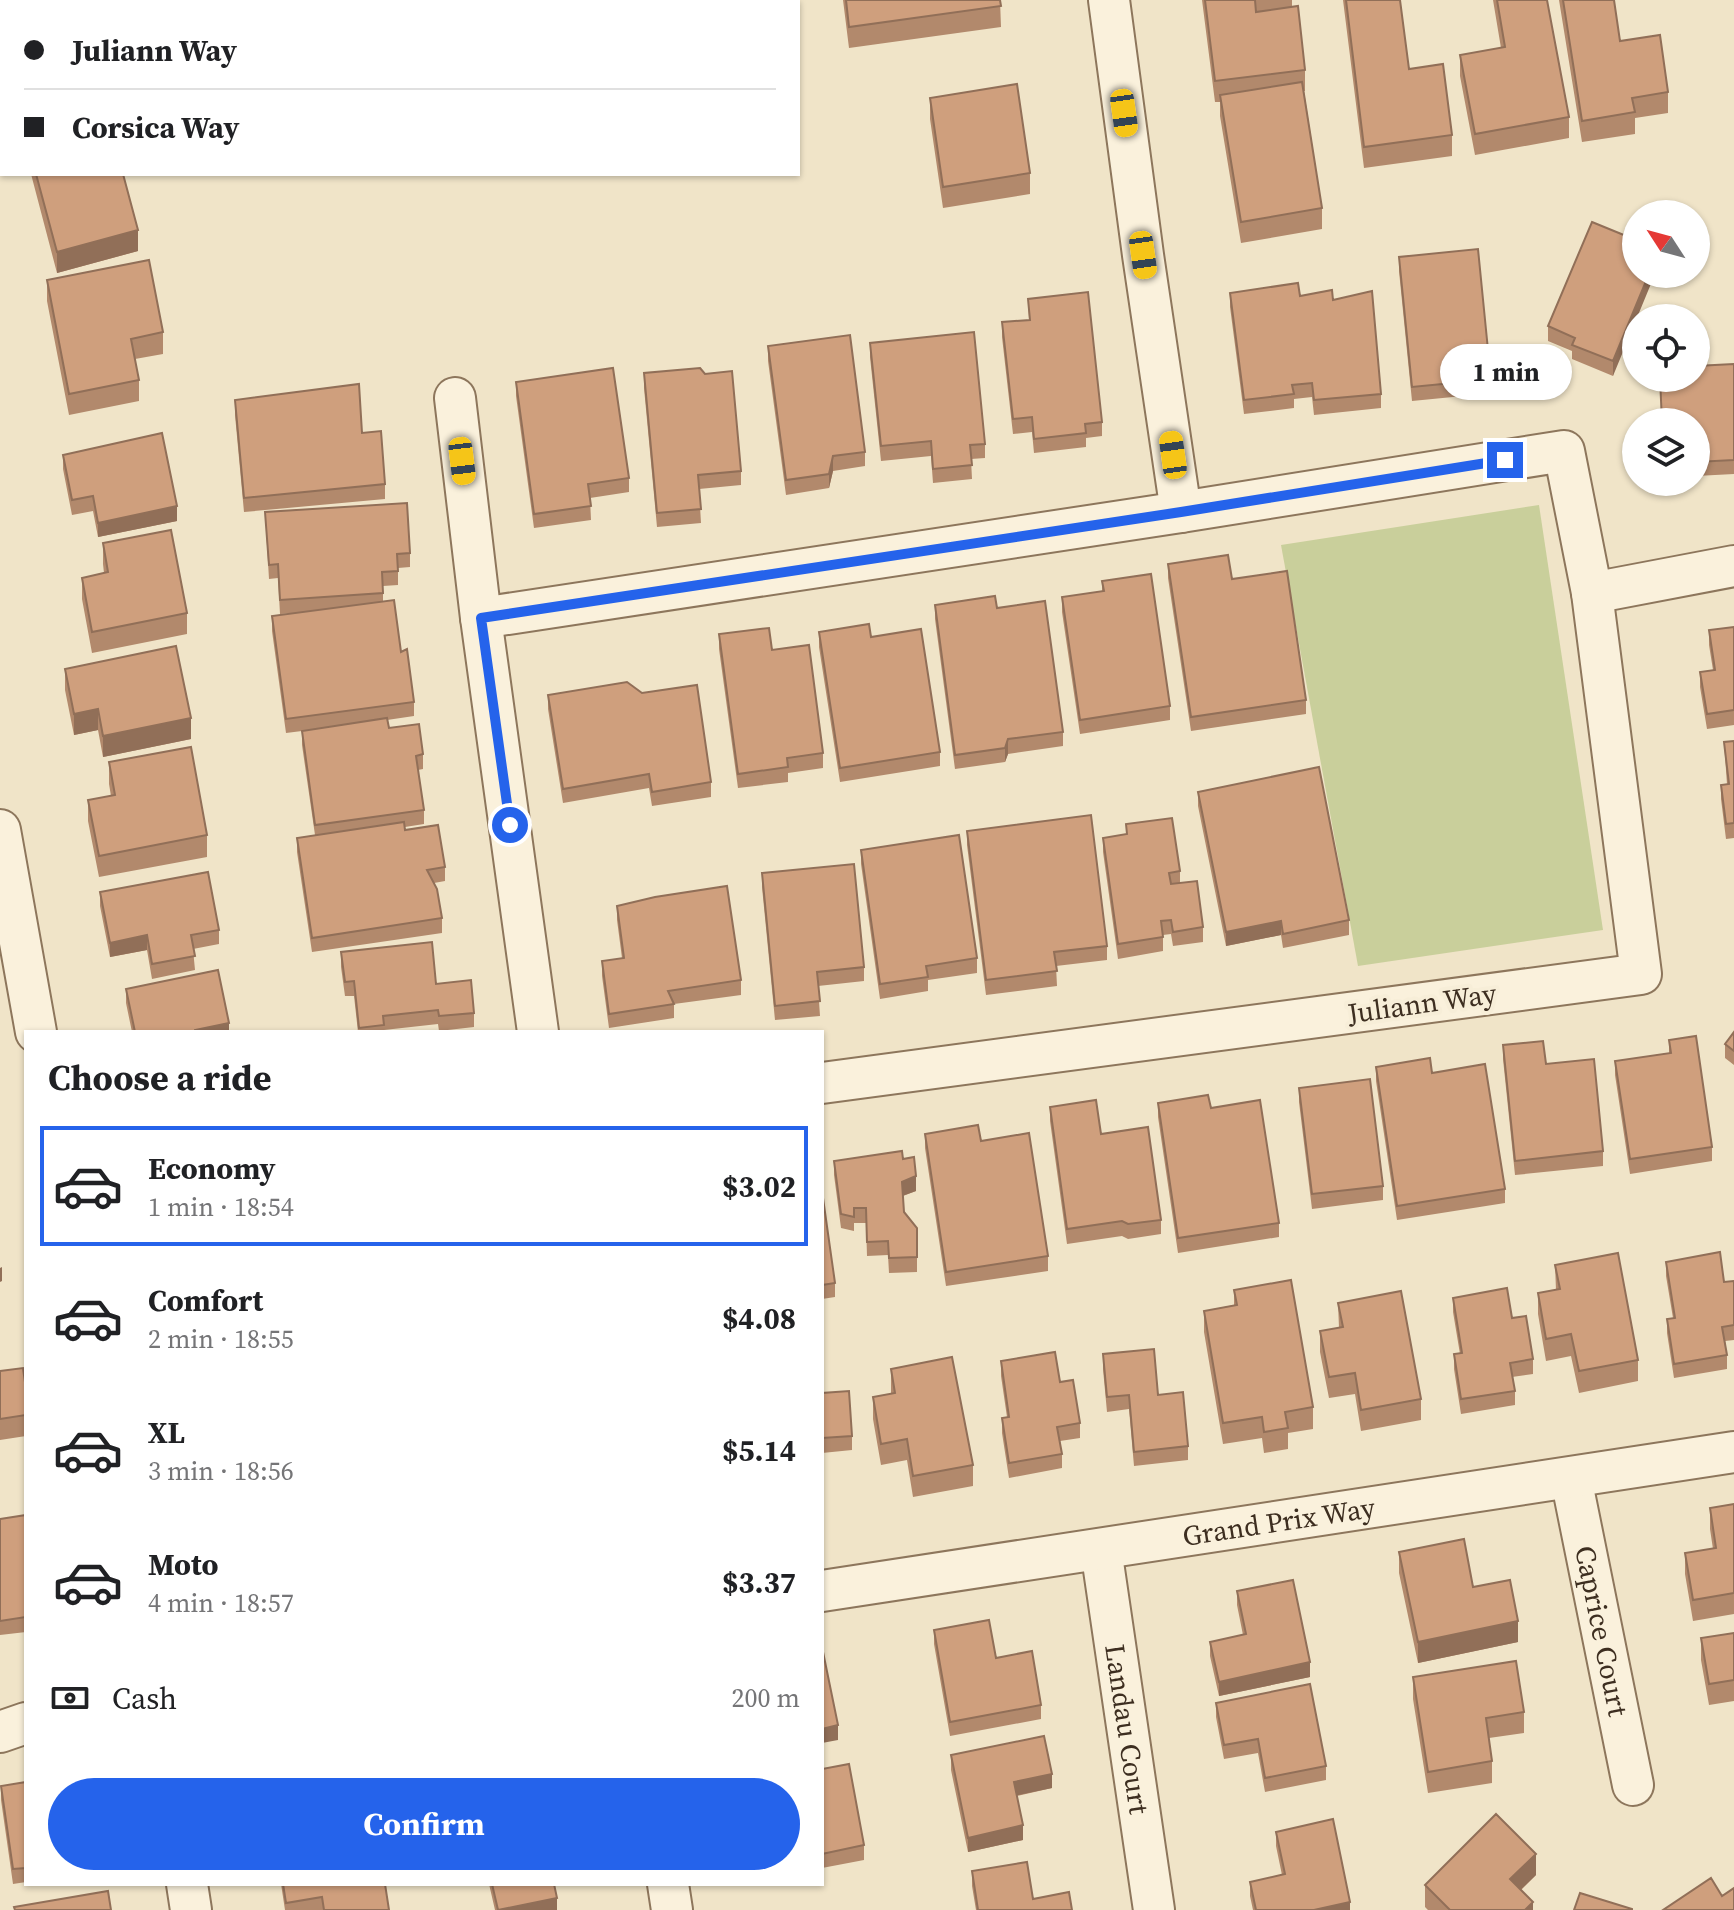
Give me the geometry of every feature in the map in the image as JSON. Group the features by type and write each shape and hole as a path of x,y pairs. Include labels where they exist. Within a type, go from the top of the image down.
{"street":[{"path":"1109,0 1181,512"},
{"path":"455,398 481,618 538,1030"},
{"path":"481,618 1564,451 1592,593 1734,566"},
{"name":"Juliann Way","path":"824,1083 1641,974 1592,593"},
{"path":"0,830 36,1030"},
{"name":"Grand Prix Way","path":"824,1591 1734,1452"},
{"name":"Caprice Court","path":"1571,1478 1633,1785"},
{"name":"Landau Court","path":"1101,1549 1154,1910"},
{"path":"0,1732 24,1724"},
{"path":"187,1886 191,1910"},
{"path":"668,1886 672,1910"}],"green space":[{"path":"1539,505 1603,930 1358,966 1281,545"}],"building":[{"path":"846,0 1000,0 1001,6 849,27"},
{"path":"1205,0 1255,0 1256,12 1298,6 1305,70 1215,81"},
{"path":"1346,0 1400,0 1409,69 1443,64 1452,135 1364,147"},
{"path":"1497,0 1547,0 1569,117 1475,134 1460,55 1505,47"},
{"path":"1563,0 1614,0 1620,41 1660,35 1668,92 1632,98 1635,112 1582,121"},
{"path":"1302,82 1322,208 1241,222 1220,95"},
{"path":"1017,84 1030,173 943,187 930,98"},
{"path":"37,176 124,176 138,230 57,252"},
{"path":"1592,222 1622,234 1622,288 1643,288 1637,304 1622,304 1622,339 1613,361 1572,345 1575,338 1548,326"},
{"path":"1478,249 1488,350 1460,353 1463,382 1412,387 1399,257"},
{"path":"149,260 163,332 131,339 139,380 69,394 47,280"},
{"path":"1298,283 1300,296 1332,290 1333,300 1372,291 1381,394 1314,400 1312,383 1292,385 1294,394 1244,400 1230,293"},
{"path":"1088,292 1102,422 1085,424 1086,433 1034,439 1032,417 1013,419 1002,322 1030,320 1028,299"},
{"path":"974,332 985,444 970,445 972,465 933,469 931,441 881,446 870,343"},
{"path":"850,335 865,452 833,456 829,474 786,480 768,346"},
{"path":"1734,364 1734,460 1710,461 1710,408 1661,408 1661,392 1710,392 1710,365"},
{"path":"613,368 629,478 588,484 591,506 534,514 516,382"},
{"path":"700,368 705,374 732,371 741,471 698,475 701,509 657,513 644,373"},
{"path":"359,384 362,433 381,431 385,484 244,498 235,400"},
{"path":"162,433 177,506 98,523 93,496 72,500 63,455"},
{"path":"407,503 410,553 397,554 398,571 382,572 383,593 280,600 278,564 269,565 265,512"},
{"path":"171,530 187,613 92,632 82,578 108,572 103,543"},
{"path":"1228,555 1232,579 1287,571 1306,700 1191,717 1168,564"},
{"path":"1151,574 1170,706 1080,720 1062,597 1104,591 1102,581"},
{"path":"995,596 997,608 1045,601 1063,732 1008,739 1005,748 955,755 935,605"},
{"path":"394,600 401,652 407,649 414,702 286,719 272,616"},
{"path":"869,624 871,637 921,629 940,752 840,768 819,632"},
{"path":"1734,627 1734,710 1707,714 1700,672 1715,670 1709,630"},
{"path":"769,628 772,650 809,645 823,753 787,758 788,767 738,774 719,634"},
{"path":"176,646 191,718 103,736 98,709 74,714 65,669"},
{"path":"627,682 642,693 697,685 711,782 652,792 649,774 563,789 548,695"},
{"path":"387,718 389,728 419,724 423,754 416,756 424,810 315,825 302,731"},
{"path":"1734,741 1734,823 1726,824 1721,785 1729,784 1724,742"},
{"path":"191,747 207,835 99,856 88,800 115,795 109,762"},
{"path":"1319,767 1349,920 1283,934 1281,921 1226,932 1198,792"},
{"path":"1091,815 1107,946 1054,952 1057,971 986,980 967,831"},
{"path":"1172,818 1180,871 1169,873 1171,884 1197,881 1203,927 1173,932 1171,920 1161,921 1163,937 1118,944 1103,838 1127,834 1126,824"},
{"path":"404,822 405,830 438,825 445,867 427,870 437,889 442,918 312,938 297,838"},
{"path":"959,835 977,958 926,966 928,977 880,984 861,850"},
{"path":"854,864 864,967 817,972 820,1001 775,1006 762,873"},
{"path":"208,872 219,930 191,935 195,956 152,964 147,935 110,943 100,892"},
{"path":"727,886 741,980 668,991 674,1004 609,1014 602,961 624,958 617,906"},
{"path":"432,942 436,984 471,980 474,1013 439,1016 438,1010 383,1016 384,1025 359,1028 354,981 345,982 341,952"},
{"path":"218,970 229,1023 195,1030 135,1030 126,989"},
{"path":"1734,1032 1734,1051 1725,1044"},
{"path":"1696,1036 1712,1147 1630,1159 1615,1061 1671,1053 1669,1040"},
{"path":"1543,1041 1546,1064 1594,1059 1603,1151 1515,1161 1503,1045"},
{"path":"1430,1058 1432,1073 1485,1064 1505,1189 1397,1206 1376,1067"},
{"path":"1370,1079 1383,1186 1312,1194 1299,1088"},
{"path":"1208,1095 1211,1108 1260,1100 1279,1223 1178,1238 1158,1103"},
{"path":"1096,1100 1101,1134 1148,1127 1161,1220 1128,1224 1122,1221 1067,1229 1050,1107"},
{"path":"978,1125 981,1141 1029,1133 1048,1256 946,1272 925,1134"},
{"path":"902,1151 903,1159 914,1157 916,1176 902,1182 904,1212 917,1228 917,1257 889,1258 888,1241 867,1242 866,1208 854,1208 854,1217 841,1214 834,1161"},
{"path":"824,1205 835,1283 824,1285"},
{"path":"1720,1252 1724,1282 1734,1281 1734,1325 1722,1327 1727,1355 1674,1364 1667,1319 1675,1318 1666,1262"},
{"path":"1618,1253 1638,1360 1579,1371 1571,1334 1546,1339 1538,1293 1560,1289 1555,1265"},
{"path":"1291,1280 1313,1407 1285,1412 1288,1428 1264,1432 1262,1417 1223,1423 1204,1311 1237,1305 1234,1290"},
{"path":"1507,1288 1512,1318 1526,1316 1533,1359 1510,1363 1515,1391 1461,1399 1454,1354 1462,1353 1453,1298"},
{"path":"1401,1291 1421,1399 1361,1410 1355,1373 1329,1377 1320,1331 1343,1327 1338,1303"},
{"path":"1154,1349 1158,1395 1183,1392 1188,1446 1134,1452 1129,1395 1107,1397 1103,1354"},
{"path":"1055,1352 1060,1382 1073,1380 1080,1423 1057,1427 1062,1454 1009,1463 1002,1418 1009,1417 1001,1361"},
{"path":"952,1357 973,1465 913,1476 907,1439 881,1444 873,1397 895,1393 891,1369"},
{"path":"23,1368 24,1415 0,1419 0,1371"},
{"path":"849,1391 852,1436 824,1438 824,1393"},
{"path":"1734,1504 1734,1593 1693,1600 1685,1553 1716,1548 1710,1508"},
{"path":"24,1515 24,1617 0,1621 0,1519"},
{"path":"1464,1539 1473,1587 1510,1580 1518,1621 1418,1642 1399,1552"},
{"path":"1293,1580 1310,1662 1219,1682 1210,1642 1246,1634 1237,1591"},
{"path":"989,1620 996,1658 1032,1651 1041,1705 950,1722 934,1630"},
{"path":"1734,1633 1734,1680 1709,1684 1701,1638"},
{"path":"824,1657 838,1725 824,1728"},
{"path":"1516,1661 1524,1712 1486,1718 1492,1761 1428,1772 1413,1677"},
{"path":"1310,1684 1326,1766 1265,1778 1258,1739 1224,1745 1216,1703"},
{"path":"1044,1736 1052,1774 1014,1782 1023,1825 968,1838 951,1755"},
{"path":"849,1764 864,1845 824,1854 824,1769"},
{"path":"24,1782 24,1868 13,1869 1,1786"},
{"path":"1496,1814 1536,1854 1510,1879 1533,1902 1525,1910 1450,1910 1425,1885"},
{"path":"1333,1819 1350,1902 1314,1910 1256,1910 1250,1882 1285,1874 1276,1832"},
{"path":"1027,1862 1033,1899 1069,1892 1072,1910 978,1910 972,1871"},
{"path":"1711,1878 1722,1896 1734,1888 1734,1910 1663,1910"},
{"path":"283,1886 385,1886 389,1910 324,1910 322,1897 286,1903"},
{"path":"492,1886 554,1886 557,1898 498,1910"},
{"path":"108,1891 111,1910 15,1910 14,1907"},
{"path":"1580,1893 1632,1909 1632,1910 1574,1910"}],"route":[{"path":"510,825 481,618 1505,460"}]}
